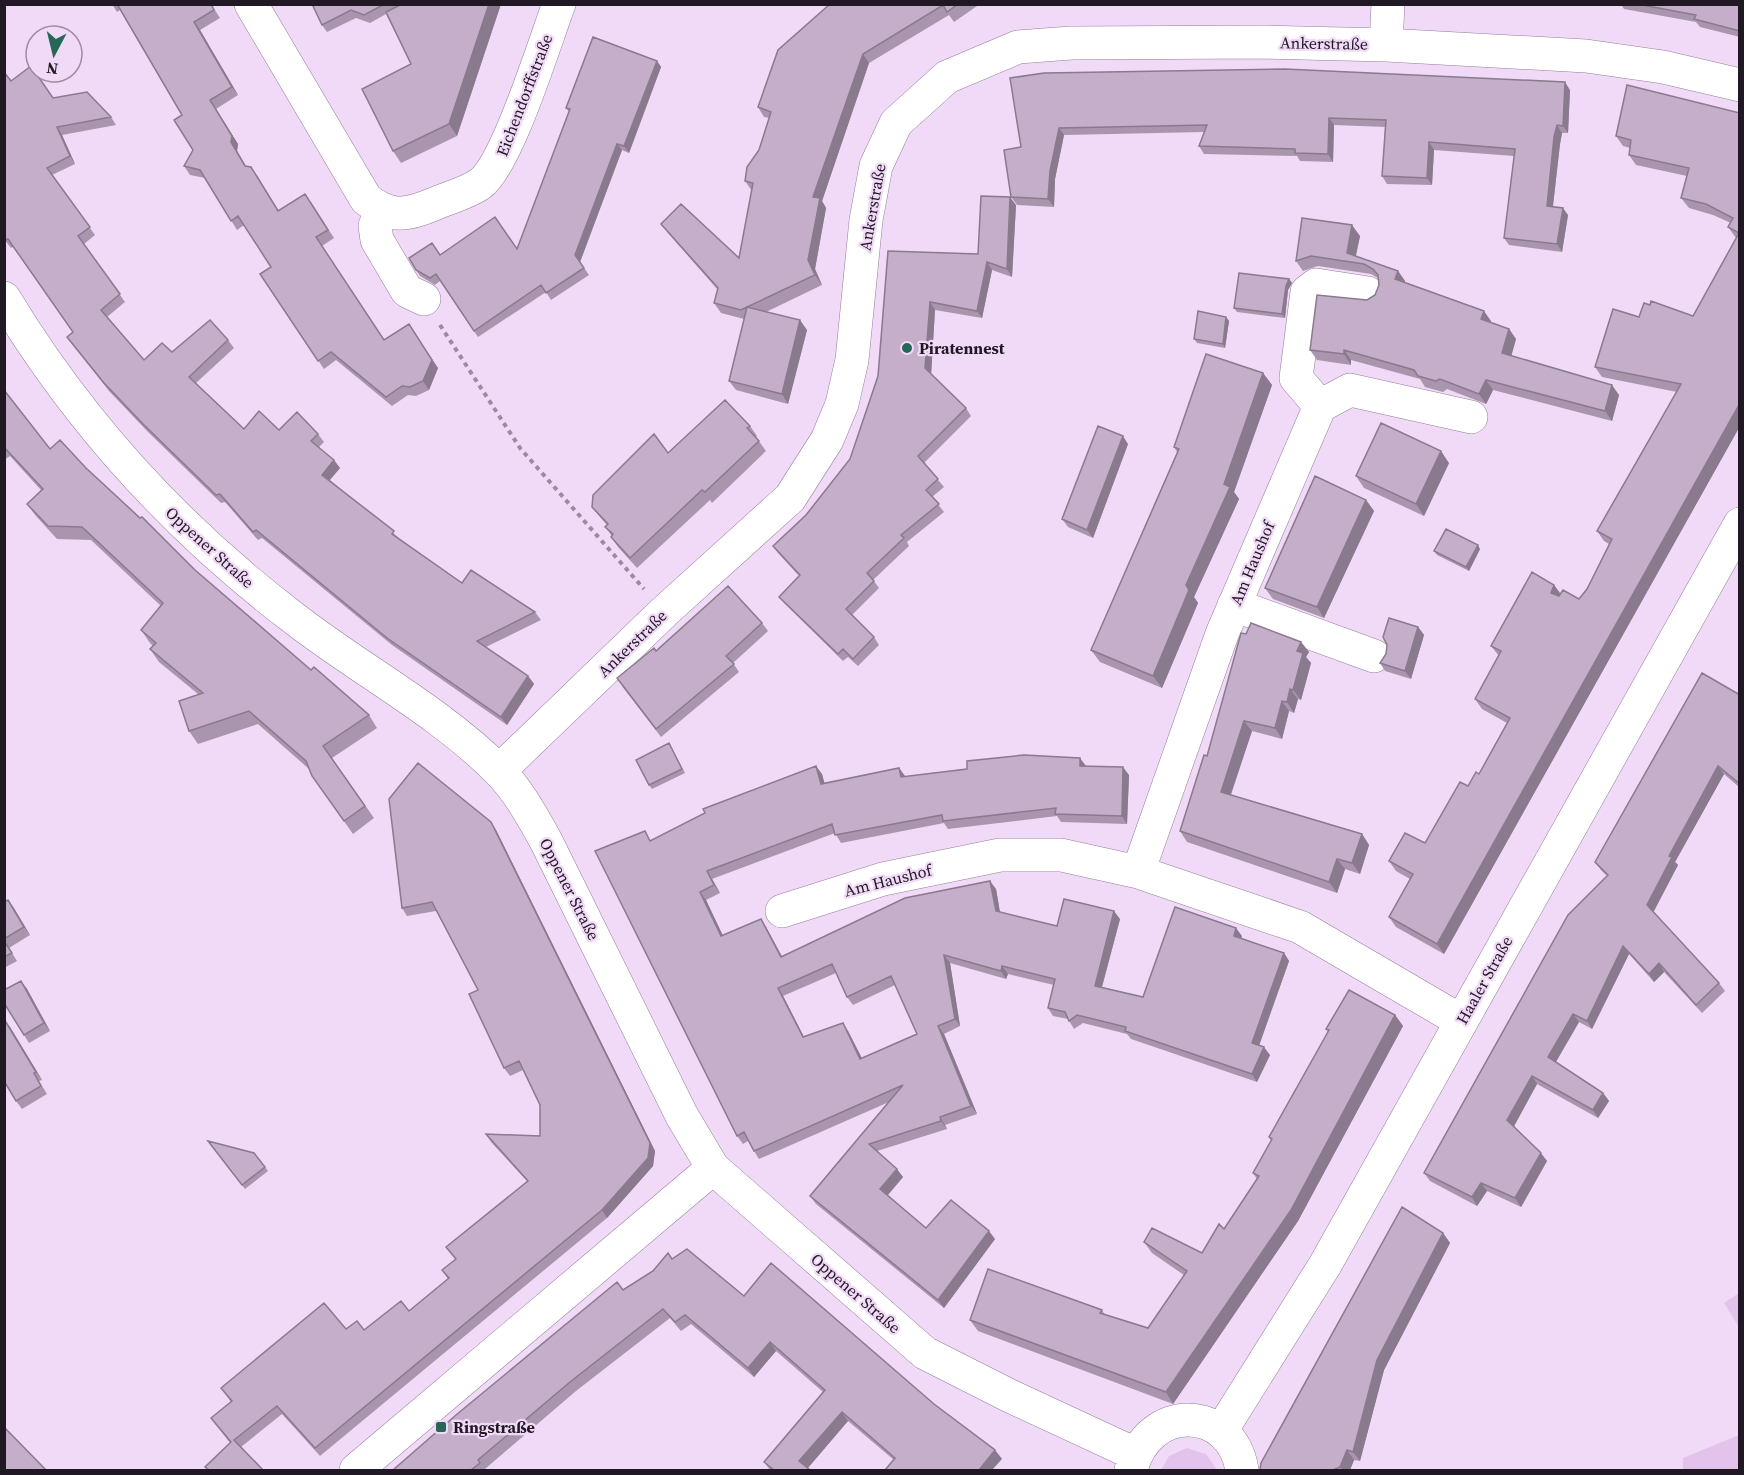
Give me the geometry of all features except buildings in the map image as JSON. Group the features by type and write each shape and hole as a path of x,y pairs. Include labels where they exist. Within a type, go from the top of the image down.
{"street":[{"path":"250,4 366,199 381,211 375,226 377,240 407,291 424,299"},
{"name":"Eichendorffstraße","path":"381,211 403,214 418,211 481,183 502,155 559,4"},
{"path":"1386,45 1388,4"},
{"name":"Ankerstraße","path":"499,771 664,612 790,498 827,440 842,404 852,360 866,220 876,166 896,123 947,77 1018,47 1071,43 1386,45 1586,56 1663,67 1740,85"},
{"path":"1368,293 1316,285 1307,292 1296,378 1320,406 1350,390 1471,417"},
{"name":"Oppener Straße","path":"8,310 84,415 155,497 291,616 459,736 499,771 523,801 546,841 682,1116 713,1168 925,1353 1133,1462 1144,1439 1157,1428 1172,1422 1189,1420 1221,1431"},
{"name":"Am Haushof","path":"1138,872 1234,605 1320,406"},
{"name":"Haaler Straße","path":"1221,1431 1325,1265 1740,524"},
{"path":"1234,605 1374,656"},
{"name":"Am Haushof","path":"782,911 883,879 1000,855 1061,855 1138,872 1300,927 1461,1021"},
{"path":"356,1470 713,1168"},
{"path":"1221,1431 1232,1444 1240,1459 1242,1470"}],"path":[{"path":"424,299 520,448 664,612"}],"shaded area":[{"path":"1739,1293 1739,1327 1724,1303"},
{"path":"1739,1435 1739,1470 1683,1470 1683,1458"},
{"path":"1187,1448 1206,1454 1217,1470 1161,1470 1169,1456"}],"place":[{"name":"Piratennest","path":"907,348"},
{"name":"Ringstraße","path":"441,1427"}]}
